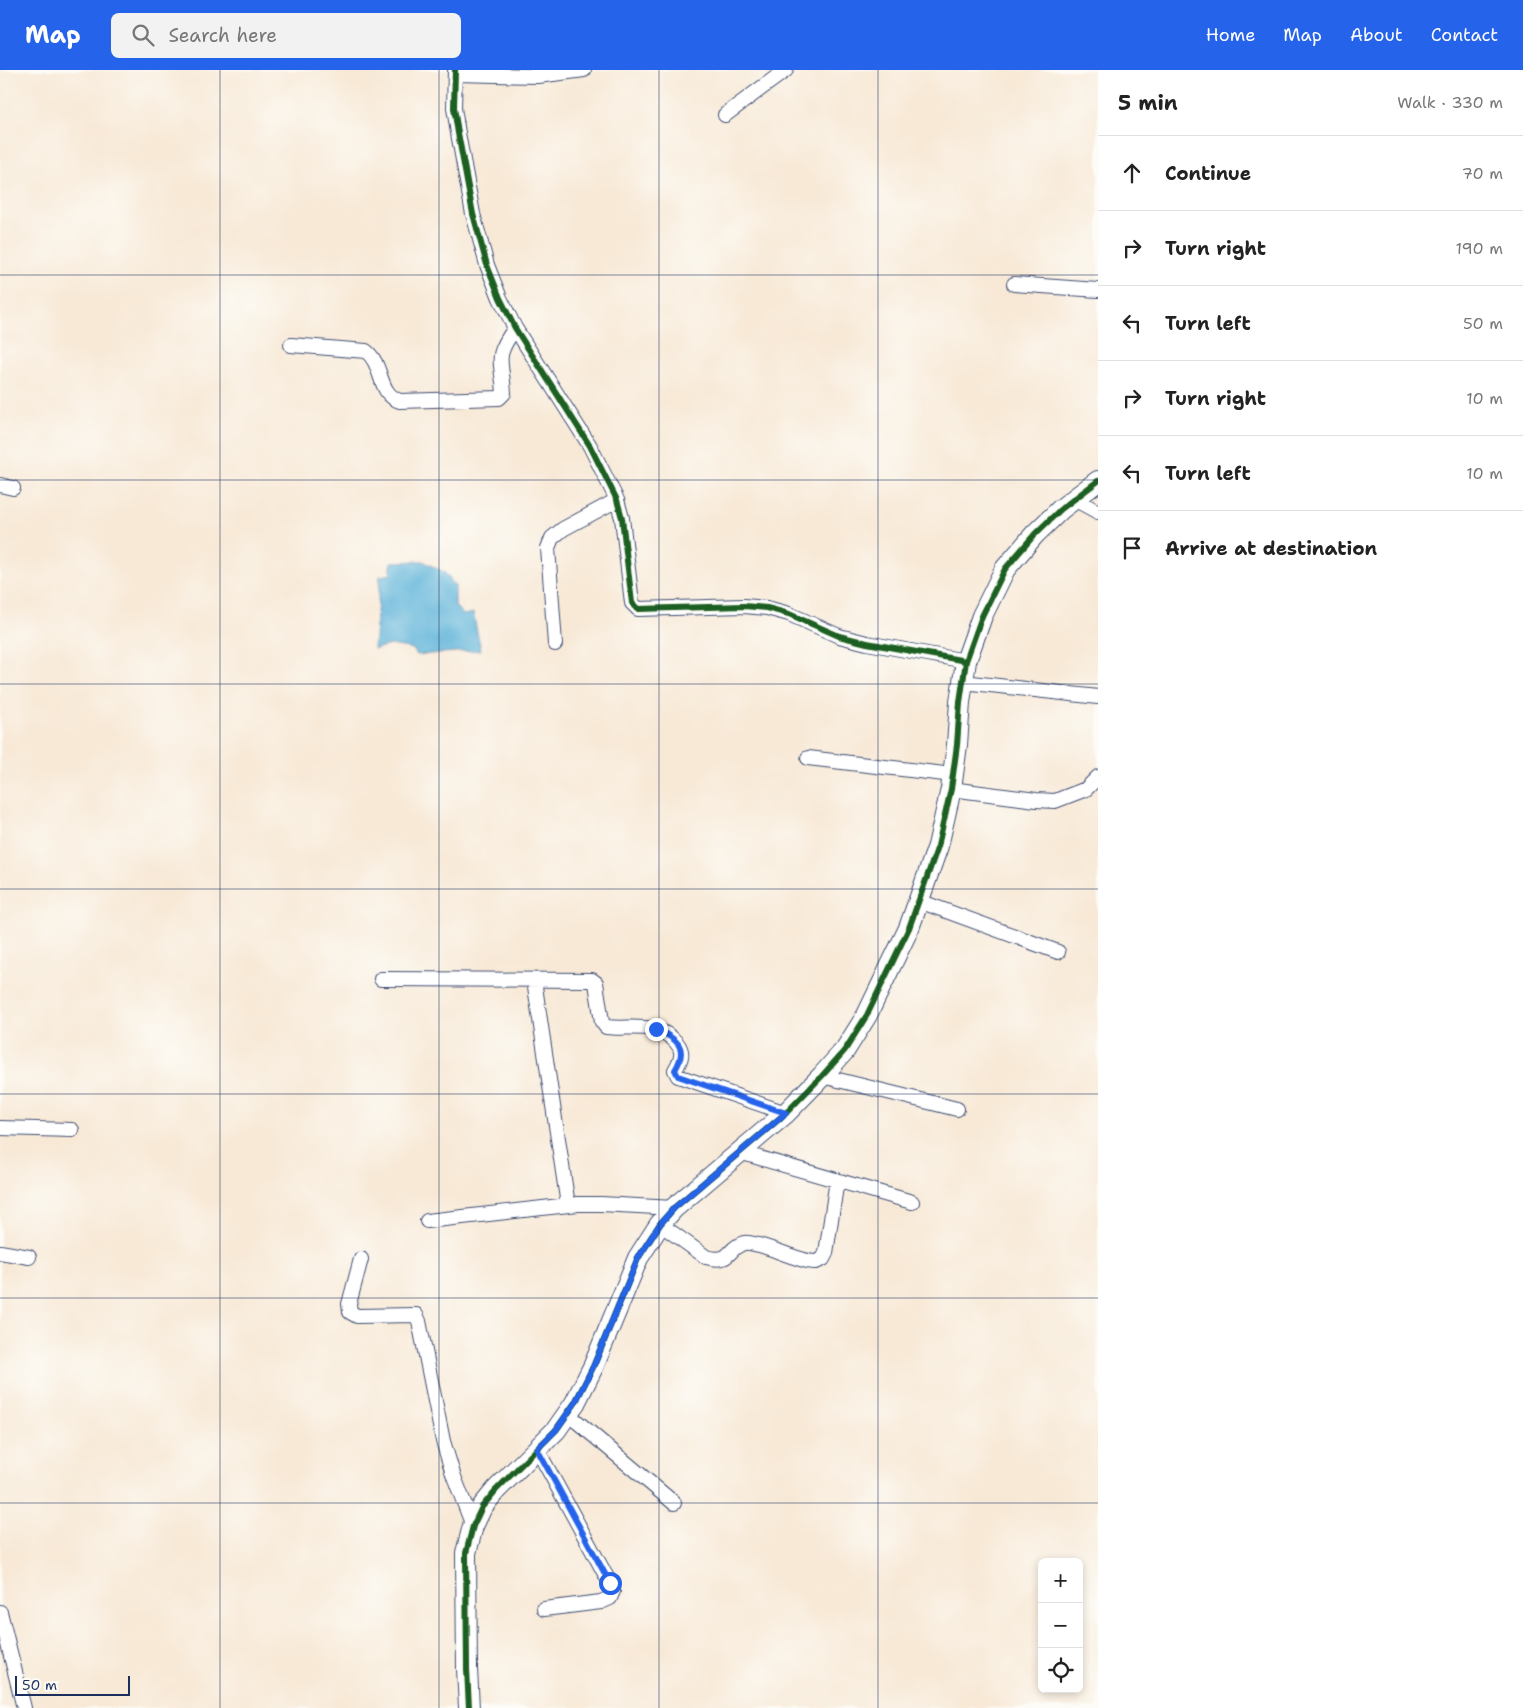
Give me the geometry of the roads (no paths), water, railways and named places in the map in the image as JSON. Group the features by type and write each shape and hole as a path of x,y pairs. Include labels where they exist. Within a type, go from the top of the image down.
{"street":[{"path":"584,70 538,76 455,72 454,108 473,214 487,265 500,298 515,328 590,446 617,500 622,518 632,603 638,609 744,606 766,608 789,614 838,636 867,644 966,661"},
{"path":"725,115 786,70"},
{"path":"1014,284 1098,290"},
{"path":"291,345 366,351 373,356 386,392 393,399 400,401 499,398 504,393 499,362 501,350 515,328"},
{"path":"469,1708 466,1553 473,1526 482,1507 496,1490 556,1430 575,1403 594,1365 638,1258 660,1224 674,1208 786,1113 845,1050 867,1015 902,944 938,846 952,782 966,661 982,616 1005,569 1034,534 1061,509 1098,481"},
{"path":"1074,499 1098,512"},
{"path":"555,644 548,548 552,538 563,529 617,500"},
{"path":"963,682 1098,697"},
{"path":"808,758 952,782 1036,800 1055,801 1086,789 1098,777"},
{"path":"919,901 1058,952"},
{"path":"381,978 592,980 596,983 602,1022 606,1027 656,1029 667,1035 681,1049 682,1056 675,1070 678,1076 786,1113"},
{"path":"534,980 568,1205"},
{"path":"822,1076 957,1109"},
{"path":"0,1128 72,1130"},
{"path":"739,1152 912,1202"},
{"path":"660,1224 706,1257 722,1259 744,1242 767,1246 816,1262 823,1259 826,1253 837,1180"},
{"path":"427,1221 568,1205 601,1204 674,1208"},
{"path":"0,1252 29,1257"},
{"path":"361,1259 349,1304 350,1312 357,1316 416,1315 419,1321 443,1441 453,1474 473,1526"},
{"path":"568,1414 674,1503"},
{"path":"537,1449 610,1583 612,1591 610,1598 601,1602 544,1610"},
{"path":"0,1612 2,1631 24,1708"}],"water":[{"path":"423,561 445,573 455,586 455,606 463,615 473,613 481,650 417,655 413,649 391,645 374,649 380,576 391,574 391,562"}]}
